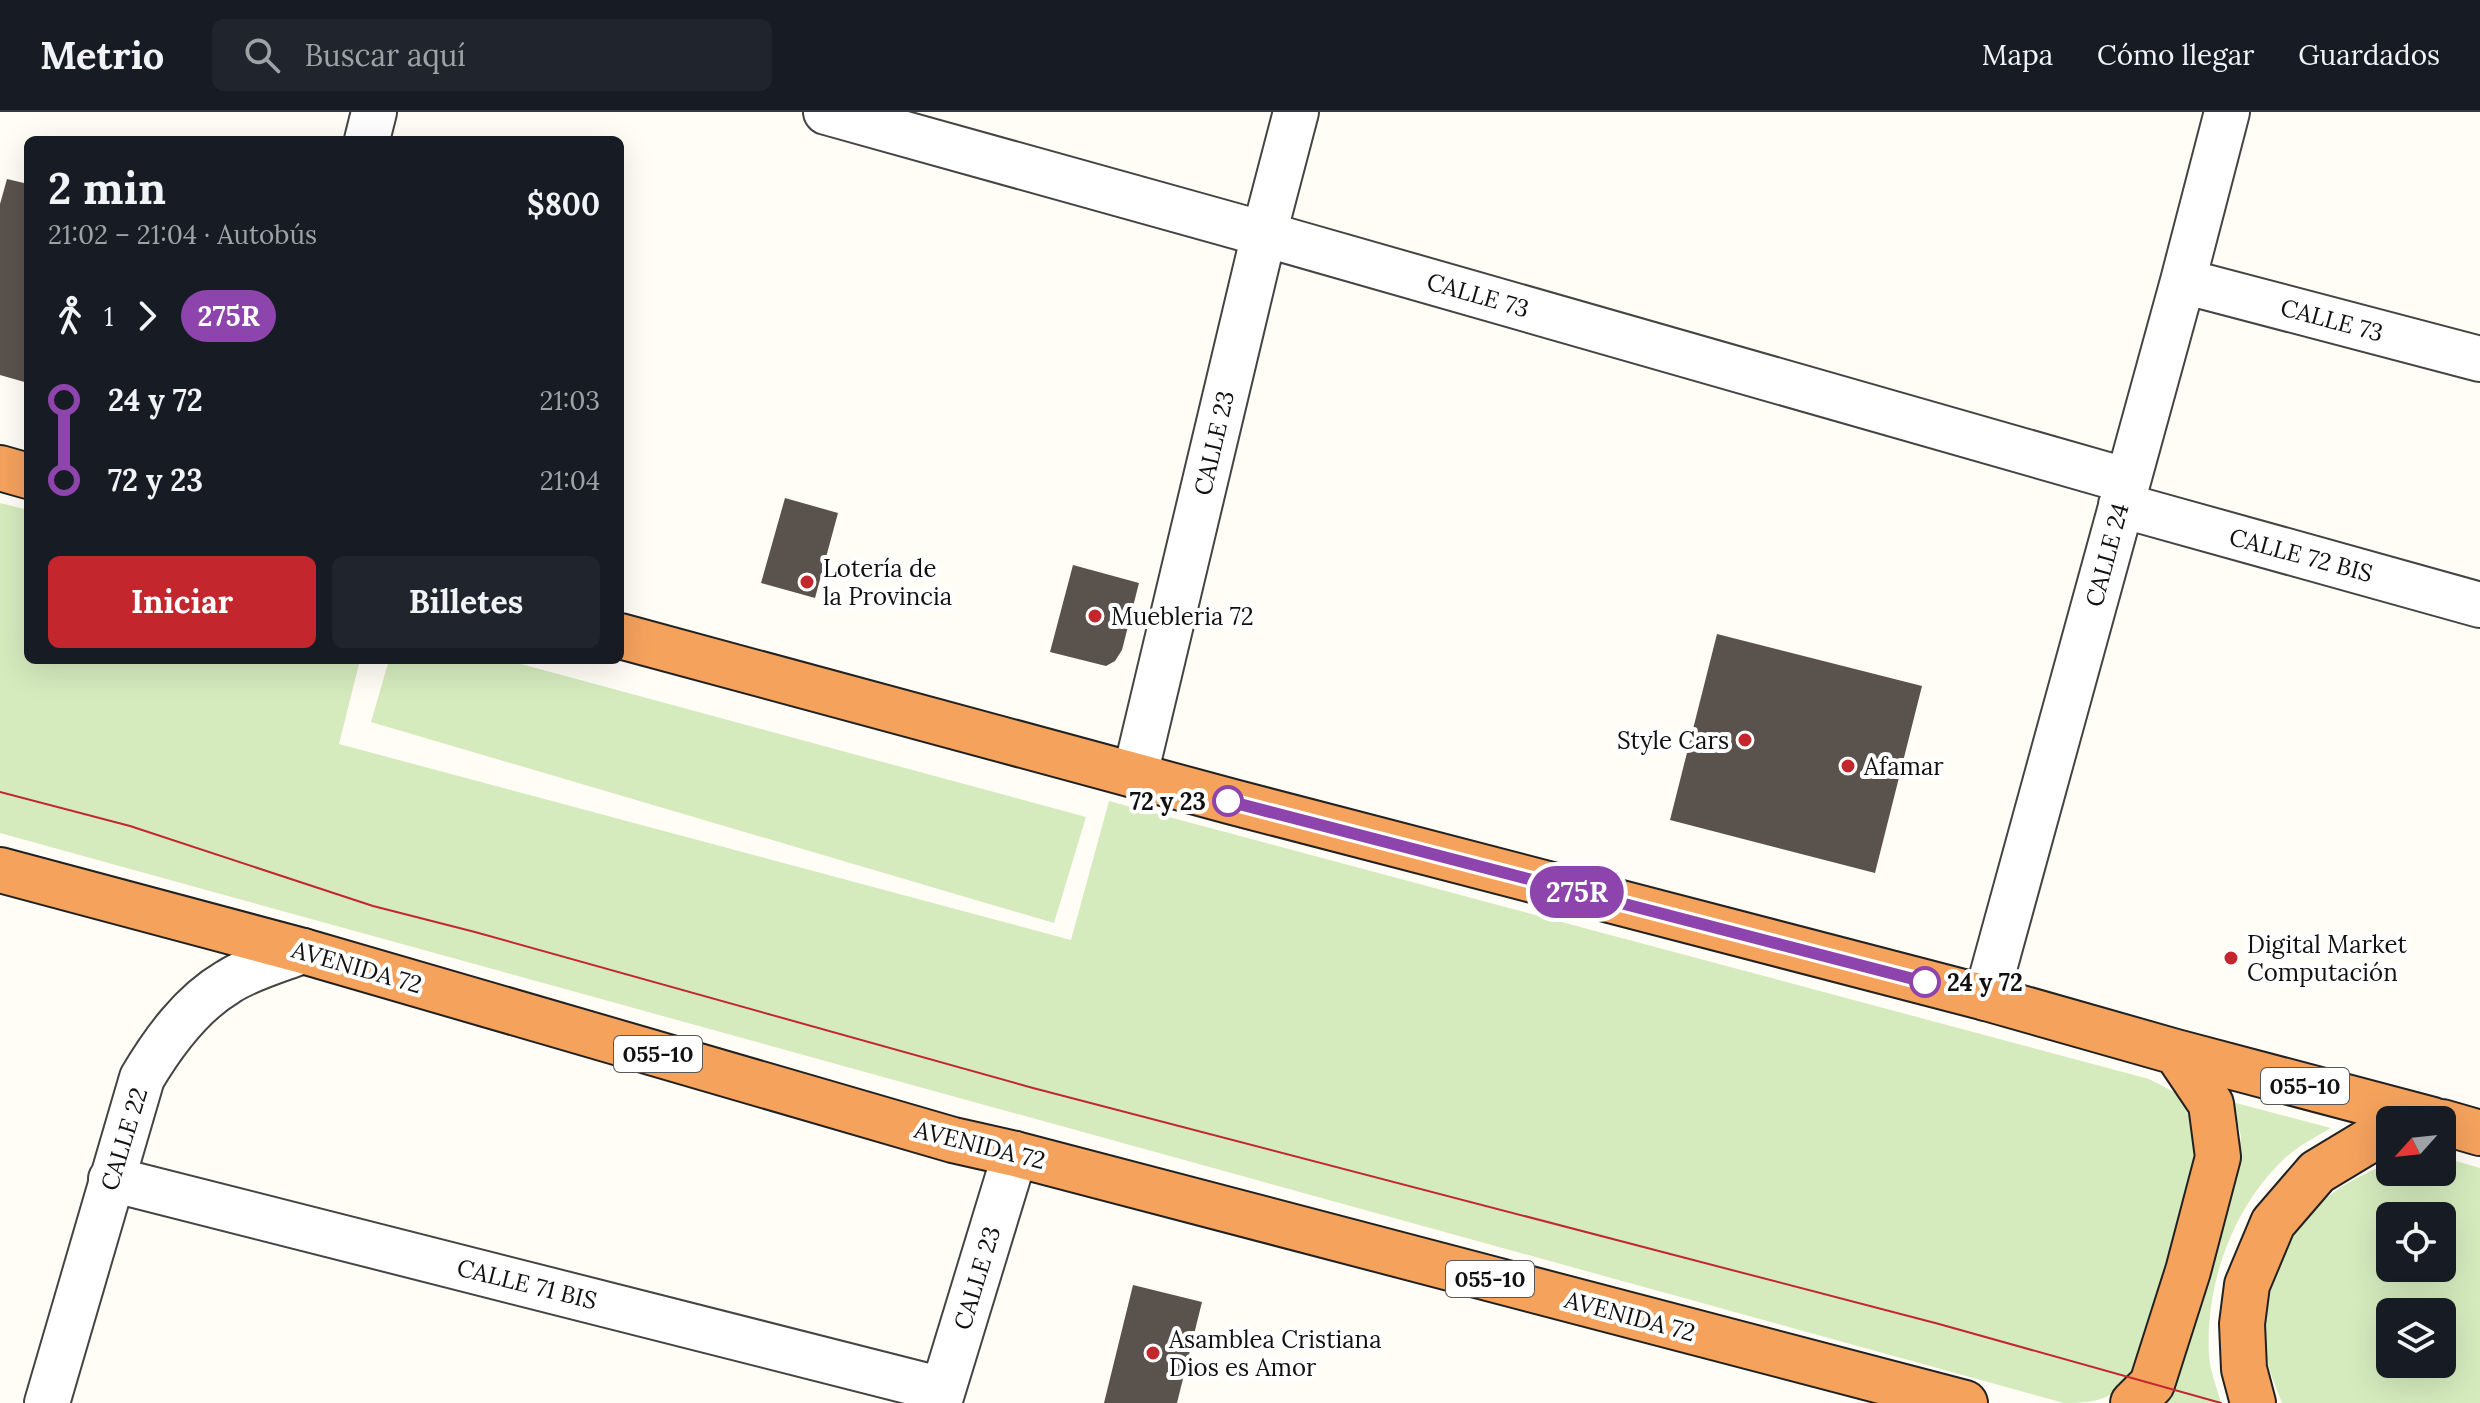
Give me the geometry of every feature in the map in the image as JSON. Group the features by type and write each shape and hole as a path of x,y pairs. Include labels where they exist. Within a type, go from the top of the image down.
{"highway":[{"path":"0,468 24,475"},
{"name":"055-10","path":"624,637 1135,775 1986,998 2380,1106"},
{"name":"AVENIDA 72","path":"0,870 303,951 953,1140 1015,1154 1876,1392 1920,1390 1965,1403"},
{"path":"2133,1403 2152,1384 2188,1271 2218,1157 2211,1104 2176,1052"},
{"path":"2456,1126 2480,1133"},
{"path":"2253,1403 2244,1369 2242,1324 2247,1285 2273,1223 2317,1172 2376,1137"}],"street":[{"path":"368,136 374,112"},
{"name":"CALLE 73","path":"826,112 1264,234 2125,493"},
{"name":"CALLE 23","path":"1135,775 1296,112"},
{"name":"CALLE 24","path":"1986,998 2227,112"},
{"name":"CALLE 73","path":"2183,281 2480,359"},
{"name":"CALLE 72 BIS","path":"2125,493 2480,605"},
{"name":"CALLE 22","path":"47,1403 142,1078 169,1036 197,1006 229,981 303,951"},
{"name":"CALLE 23","path":"941,1396 1015,1154"},
{"name":"CALLE 71 BIS","path":"111,1179 941,1396"}],"green space":[{"path":"0,503 24,509 24,664 359,664 339,744 1071,940 1109,801 2149,1079 2178,1094 2194,1127 2197,1150 2138,1369 2122,1387 2106,1397 2088,1402 2064,1403 0,833"},
{"path":"388,664 521,664 1086,817 1054,923 371,722"},
{"path":"2232,1102 2331,1128 2290,1154 2267,1178 2251,1199 2226,1248 2212,1301 2209,1328 2210,1361 2221,1403 2166,1403 2181,1370 2237,1165 2241,1136"},
{"path":"2456,1161 2480,1168 2480,1403 2282,1403 2270,1371 2264,1337 2265,1312 2278,1264 2304,1222 2320,1204 2376,1169 2376,1186 2456,1186"}],"building":[{"path":"7,179 24,183 24,382 0,375 0,204"},
{"path":"785,498 838,513 815,598 761,583"},
{"name":"Muebleria 72","path":"1073,565 1139,583 1122,650 1115,661 1106,666 1050,652"},
{"path":"1717,634 1922,686 1875,873 1670,820"},
{"name":"Asamblea Cristiana Dios es Amor","path":"1133,1285 1202,1302 1177,1403 1104,1403"}],"tram line":[{"path":"0,792 130,826 373,906 1033,1088 1939,1324 2221,1403"}],"bus line":[{"name":"275R","path":"1228,801 1925,982"}],"place":[{"name":"Lotería de la Provincia","path":"807,582"},
{"name":"Muebleria 72","path":"1095,616"},
{"name":"Style Cars","path":"1745,740"},
{"name":"Afamar","path":"1848,766"},
{"name":"72 y 23","path":"1228,801"},
{"name":"Digital Market Computación","path":"2231,958"},
{"name":"24 y 72","path":"1925,982"},
{"name":"Asamblea Cristiana Dios es Amor","path":"1153,1353"}]}
